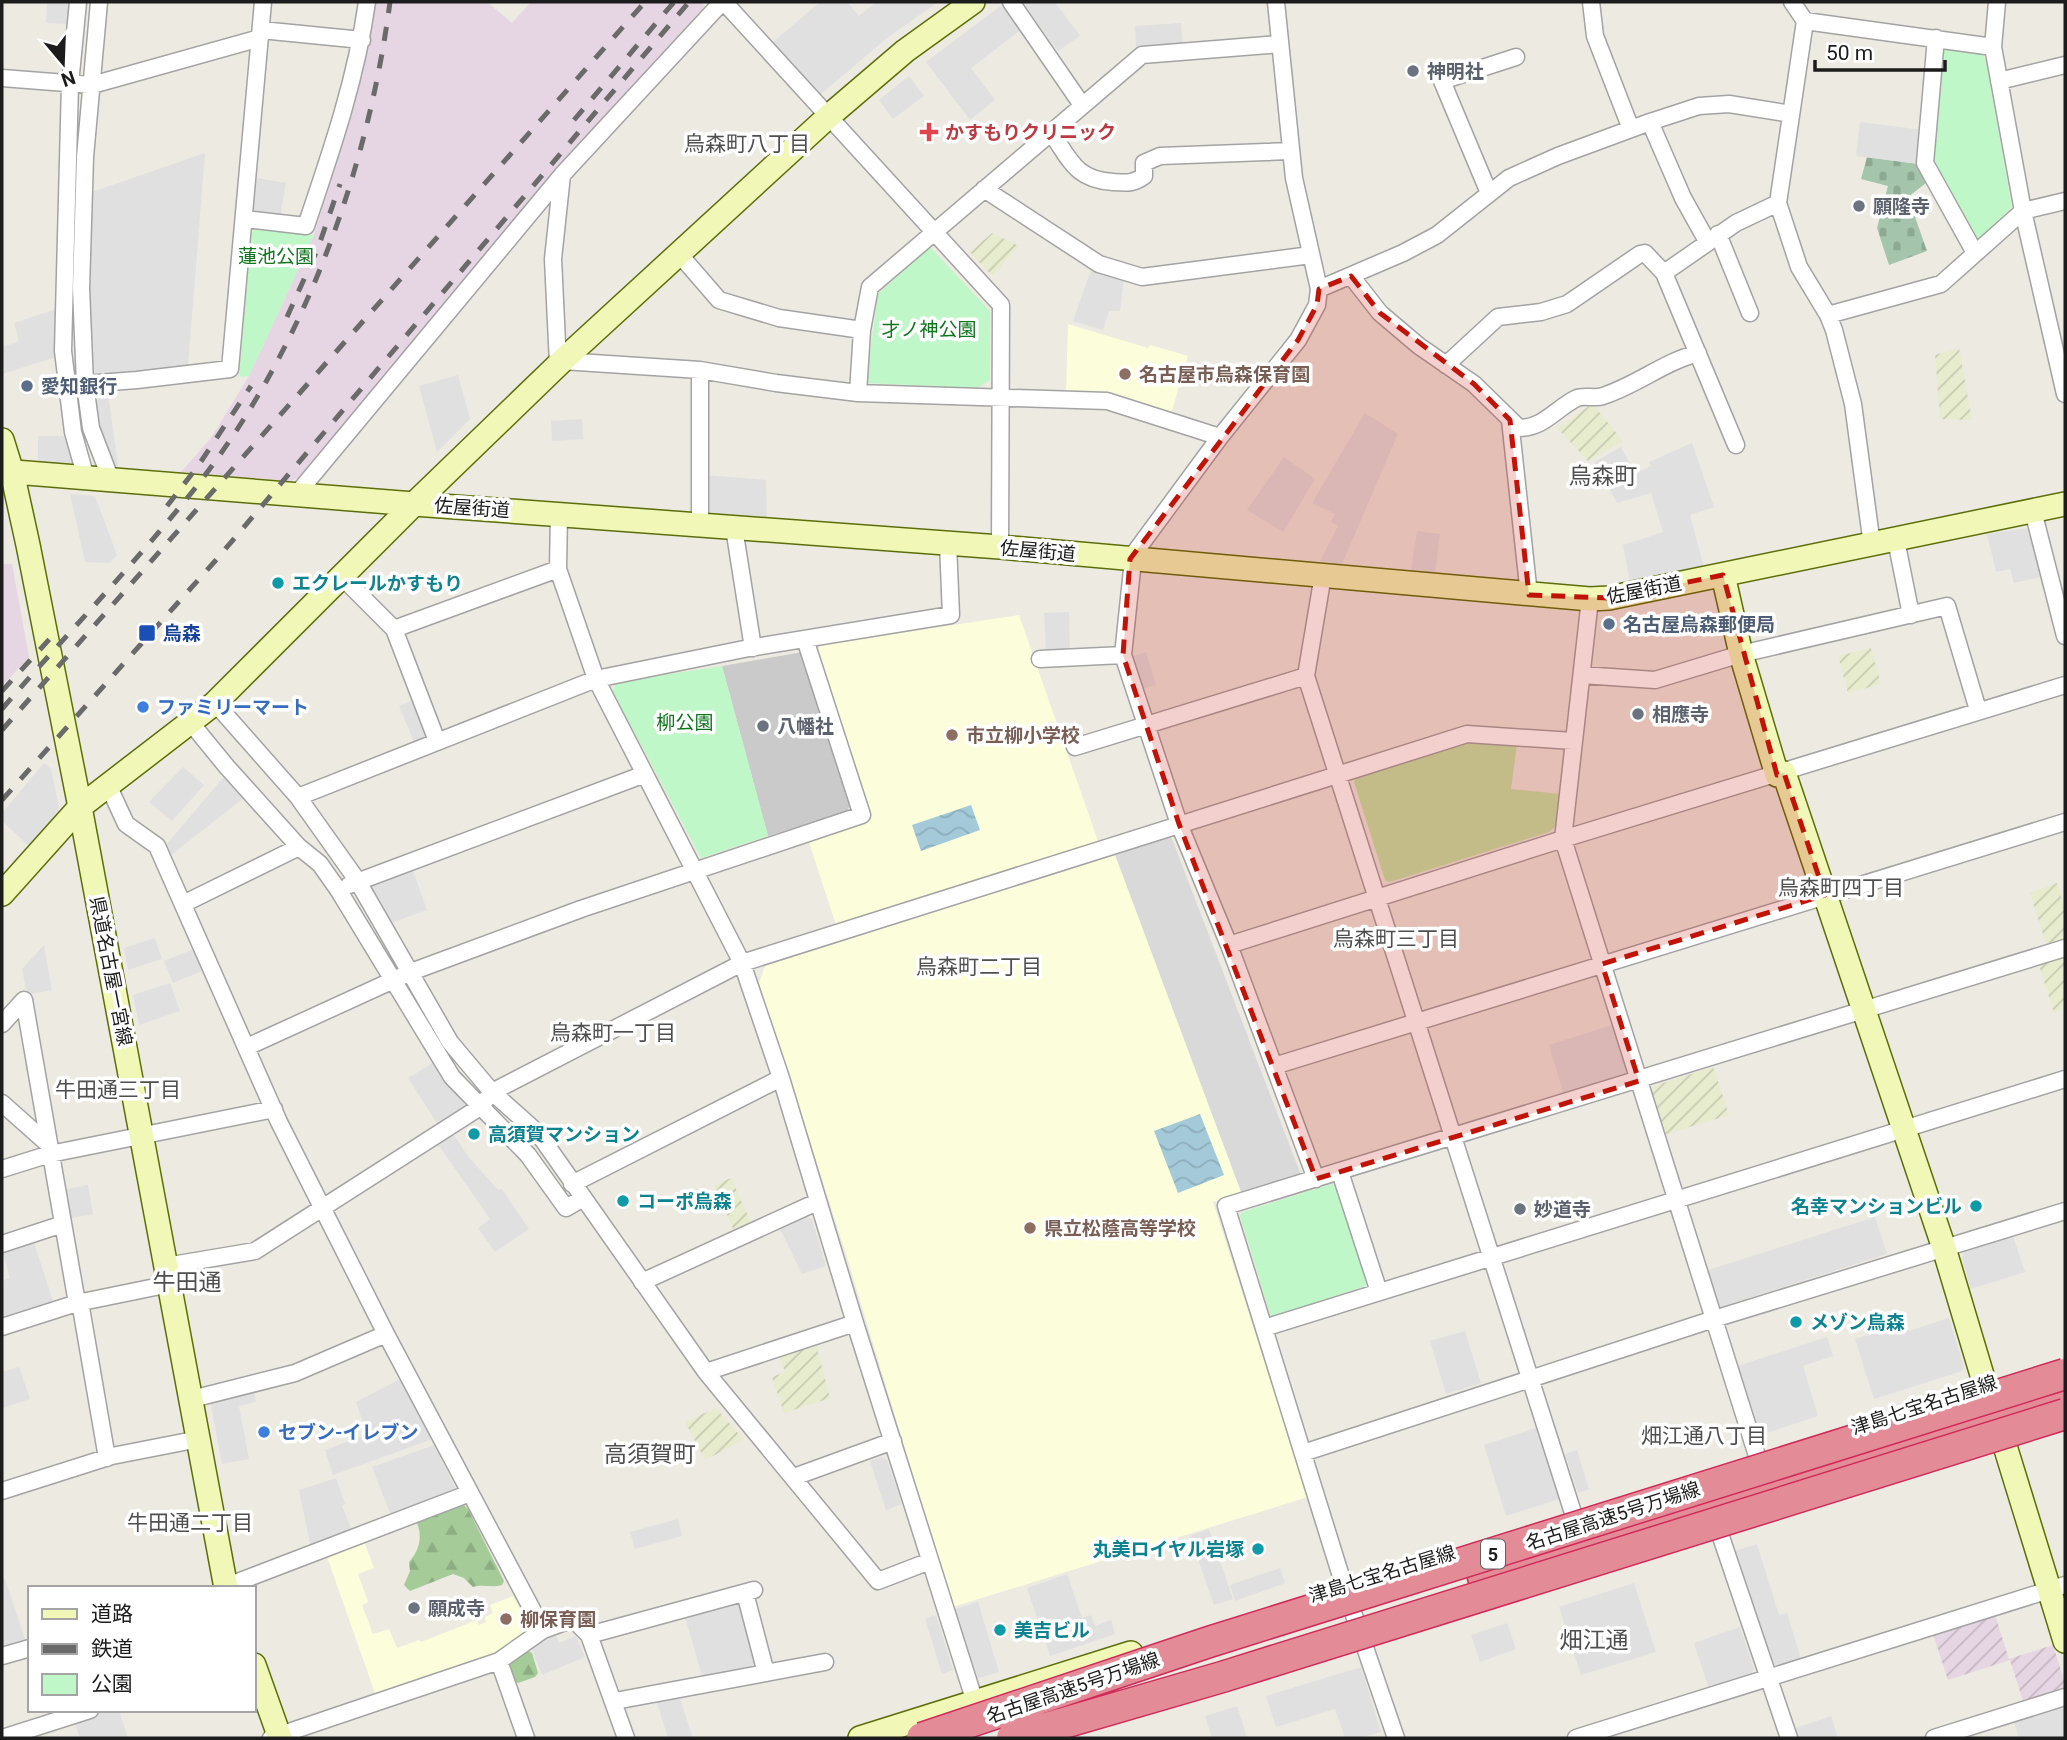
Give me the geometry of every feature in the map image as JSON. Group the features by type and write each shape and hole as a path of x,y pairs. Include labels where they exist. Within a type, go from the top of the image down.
{"highway":[{"name":"名古屋高速5号万場線","path":"922,1738 1209,1642 2065,1374"},
{"path":"1620,1567 1689,1519 2065,1393"},
{"path":"958,1738 1496,1573 1933,1426 1946,1421 1963,1407"},
{"name":"名古屋高速5号万場線","path":"1012,1738 1222,1677 2065,1413"}],"street":[{"path":"78,2 70,84 63,351 73,432 86,478"},
{"path":"99,2 85,158 81,288 85,384 92,428 111,480"},
{"path":"85,384 230,369 263,2"},
{"path":"245,219 306,226 340,128 362,40 367,2"},
{"path":"296,495 562,175 723,2 1001,305 1000,547"},
{"path":"2,894 80,807 215,703 560,363 829,116 905,51 973,2"},
{"path":"1011,2 1083,105"},
{"path":"1276,2 1290,150 1319,289 1317,305 1298,340 1220,437 1132,560 1123,655 1179,824 1229,945 1316,1179"},
{"path":"1591,2 1595,36 1631,129"},
{"path":"1792,2 1805,21 1778,203 1799,267 1834,330 1853,404 1872,545"},
{"path":"1997,2 1993,47 2023,211 2063,373 2065,394"},
{"path":"1805,21 1993,47"},
{"path":"2,78 92,85 261,34 362,40"},
{"path":"1936,38 1925,163 1976,253"},
{"path":"858,393 862,330 870,287 1142,55 1280,44"},
{"path":"1489,193 1442,81 1516,57"},
{"path":"1999,81 2065,65"},
{"path":"1319,289 1437,235 1509,178 1631,129 1699,106 1729,104 1791,114"},
{"path":"1650,122 1683,198 1712,238 1750,313"},
{"path":"1051,132 1079,172 1095,181 1133,184 1144,176 1144,163 1160,156 1290,150"},
{"path":"560,363 553,259 562,175"},
{"path":"984,189 1099,264 1142,277 1311,255"},
{"path":"1828,315 1941,284 2023,211 2065,201"},
{"path":"1664,273 1736,223 1778,203"},
{"path":"1446,365 1498,317 1541,312 1567,304 1645,253 1664,273 1736,445"},
{"path":"680,255 719,300 779,318 862,330"},
{"path":"1351,276 1380,313 1419,346 1474,384 1519,428 1540,424 1579,396 1602,397 1676,359 1698,353"},
{"path":"560,363 700,370 858,393 1107,401 1220,437"},
{"path":"700,370 700,526"},
{"path":"1510,420 1529,595"},
{"name":"県道名古屋一宮線","path":"2,440 80,807 199,1439 224,1586"},
{"name":"佐屋街道","path":"7,472 1000,547 1590,599 1609,598 2065,505"},
{"path":"2033,511 2065,636"},
{"path":"559,514 558,569 596,679 742,963 781,1079 817,1202 975,1702"},
{"path":"734,528 752,648"},
{"path":"1896,540 1911,615"},
{"path":"298,797 596,679 752,648 951,615 948,544"},
{"path":"394,629 558,569"},
{"path":"1323,575 1306,676 1574,1516"},
{"path":"1723,575 1741,654 1944,1248 1985,1385"},
{"path":"341,576 394,629 438,741"},
{"path":"1590,599 1563,839 1758,1459"},
{"path":"1581,675 1655,680 1741,654 1947,606 1978,710"},
{"path":"247,1047 411,972 581,909 862,815 805,639"},
{"path":"1040,659 1123,655"},
{"path":"1075,747 1306,676"},
{"path":"1229,945 2065,685"},
{"path":"215,703 298,797 357,880 450,1042 492,1092 538,1133 706,1372 878,1581 930,1561"},
{"path":"191,723 299,847 320,864 340,891 452,1077 528,1155 566,1208 583,1198"},
{"path":"2,1327 255,1251 481,1107 492,1092 742,963 1468,734 1573,741"},
{"path":"340,891 357,880 645,774"},
{"path":"109,787 126,824 157,846 274,1109 386,1334 543,1630"},
{"path":"1274,1066 2065,822"},
{"path":"183,904 299,847"},
{"path":"1396,1738 1344,1586 1226,1206 2065,948"},
{"path":"2,1024 24,1000 107,1458"},
{"path":"572,1184 781,1079"},
{"path":"1264,1328 2065,1079"},
{"path":"2,1103 49,1149"},
{"path":"2,1169 49,1149 141,1136 274,1109"},
{"path":"1340,1171 1379,1292"},
{"path":"642,1282 817,1202"},
{"path":"1303,1453 1714,1319 2065,1211"},
{"path":"2,1244 63,1224"},
{"path":"706,1372 855,1323"},
{"path":"191,1399 287,1376 386,1334"},
{"name":"津島七宝名古屋線","path":"860,1738 1758,1459 2065,1360"},
{"path":"1061,1738 2065,1427"},
{"path":"2,1491 107,1458 199,1439"},
{"path":"794,1477 893,1441"},
{"path":"2005,1446 2057,1587 2065,1641"},
{"path":"227,1586 470,1493"},
{"path":"1720,1534 1789,1738"},
{"path":"1576,1738 2057,1587"},
{"path":"589,1635 750,1592 766,1673"},
{"path":"256,1672 276,1737 499,1661 543,1630 573,1619 589,1635 615,1701 626,1738"},
{"path":"2,1656 28,1649"},
{"path":"499,1661 526,1738"},
{"path":"615,1701 825,1662"},
{"path":"1945,1737 2065,1697"},
{"path":"2,1738 84,1712"}],"highlighted area":[{"path":"1351,276 1380,313 1474,384 1510,420 1529,595 1609,598 1723,575 1777,775 1784,773 1825,895 1602,964 1639,1081 1316,1179 1179,824 1123,655 1130,559 1298,340 1317,305 1319,289"}],"shaded area":[{"path":"47,2 72,2 69,24 46,23"},
{"path":"374,2 487,2 512,23 531,2 703,2 704,7 551,177 299,477 291,481 181,472 211,438 249,376 314,235 348,123"},
{"path":"820,2 847,2 859,16 876,2 938,2 887,38 821,94 773,42"},
{"path":"1022,2 1055,2 1080,36 1058,51"},
{"path":"1003,4 1022,29 971,68 995,100 970,120 926,62"},
{"path":"1181,23 1183,45 1136,48 1135,26"},
{"path":"909,76 924,96 893,119 879,100"},
{"path":"1860,122 1924,130 1919,164 1856,156"},
{"path":"205,153 188,367 96,376 89,371 89,193"},
{"path":"257,178 286,183 280,217 257,214 253,209"},
{"path":"992,233 1019,246 992,276 970,252"},
{"path":"1092,267 1124,278 1120,311 1109,311 1103,330 1073,321"},
{"path":"59,308 59,356 3,374 2,347 19,341 14,323"},
{"name":"名古屋市烏森保育園","path":"1068,324 1148,348 1150,345 1188,356 1171,414 1066,392"},
{"path":"1959,348 1972,420 1940,419 1935,355"},
{"path":"458,375 470,419 437,452 419,386"},
{"path":"108,392 118,467 112,467 97,430 91,398 95,393"},
{"path":"1589,406 1595,407 1623,441 1588,461 1557,428"},
{"path":"1365,413 1398,434 1342,564 1320,561 1338,526 1331,522 1335,514 1312,503"},
{"path":"582,419 583,439 552,441 551,421"},
{"path":"38,436 69,436 76,464 38,461"},
{"path":"1692,443 1714,507 1690,515 1704,568 1630,582 1623,545 1663,532 1651,493 1617,503 1594,462 1621,447 1635,473 1651,466 1649,462"},
{"path":"1284,457 1315,479 1283,532 1247,510"},
{"path":"705,475 766,480 767,518 705,513"},
{"path":"70,494 95,496 117,555 110,563 85,562"},
{"path":"2028,528 2041,577 2014,583 2010,569 1996,572 1987,534"},
{"path":"1417,531 1440,534 1435,573 1411,570"},
{"path":"2,564 12,564 29,657 2,686"},
{"path":"1069,612 1070,651 1046,652 1044,613"},
{"name":"市立柳小学校","path":"1019,615 1098,841 836,925 808,839 870,819 817,650 821,645"},
{"path":"1871,648 1881,684 1848,693 1838,656"},
{"path":"803,652 851,805 846,812 768,836 722,666"},
{"path":"1146,652 1156,685 1141,689 1130,657"},
{"path":"415,699 429,735 427,739 415,744 399,706"},
{"path":"44,763 51,769 59,807 57,815 30,847 2,821 2,813"},
{"path":"183,767 204,785 172,821 149,802"},
{"path":"227,773 246,796 170,856 166,845"},
{"path":"1168,836 1172,839 1301,1175 1241,1192 1115,855"},
{"name":"県立松蔭高等学校","path":"1115,855 1241,1192 1213,1202 1308,1497 953,1607 846,1254 759,983 765,966"},
{"path":"412,868 427,910 391,923 371,889 373,882"},
{"path":"2057,883 2065,908 2065,938 2046,944 2030,893"},
{"path":"155,938 162,959 128,970 124,948"},
{"path":"44,945 52,990 27,995 22,969"},
{"path":"194,949 202,971 173,983 164,961"},
{"path":"2065,957 2065,1009 2054,1013 2039,965"},
{"path":"170,983 180,1011 139,1025 133,995"},
{"path":"1612,1025 1627,1070 1624,1076 1564,1095 1549,1045"},
{"path":"436,1061 468,1110 440,1128 408,1078"},
{"path":"1713,1067 1729,1115 1663,1135 1649,1091 1651,1087"},
{"path":"452,1132 467,1155 498,1190 502,1189 529,1229 495,1252 478,1228 490,1219 440,1147 431,1145"},
{"path":"731,1178 752,1225 735,1233 714,1185"},
{"path":"88,1185 93,1214 67,1219 61,1190"},
{"path":"807,1217 812,1219 826,1266 802,1274 780,1229"},
{"path":"1875,1217 1887,1254 1717,1308 1705,1271"},
{"path":"2013,1236 2025,1272 1971,1289 1962,1259 1964,1252"},
{"path":"33,1240 54,1304 2,1320 2,1281 10,1278 2,1250"},
{"path":"1949,1318 1964,1367 1962,1371 1874,1399 1855,1339 1906,1323 1909,1331"},
{"path":"1465,1331 1481,1383 1446,1394 1430,1341"},
{"path":"1827,1337 1833,1356 1803,1366 1818,1416 1757,1436 1735,1367"},
{"path":"816,1345 830,1398 784,1413 772,1377 785,1372 780,1357"},
{"path":"19,1367 30,1399 2,1408 2,1372"},
{"path":"400,1379 431,1437 430,1440 333,1475 325,1450 367,1434 356,1402"},
{"path":"254,1392 256,1402 239,1406 249,1459 222,1464 210,1400"},
{"path":"716,1408 744,1440 705,1460 685,1422"},
{"path":"1536,1428 1559,1499 1506,1516 1484,1445"},
{"path":"434,1445 458,1493 392,1518 372,1467"},
{"path":"1577,1450 1589,1489 1578,1493 1565,1454"},
{"path":"882,1457 887,1460 902,1504 886,1510 870,1461"},
{"path":"336,1478 345,1504 342,1506 353,1533 311,1549 299,1490"},
{"path":"678,1519 682,1536 635,1549 630,1532"},
{"path":"1209,1529 1233,1599 1214,1605 1190,1536"},
{"name":"柳保育園","path":"363,1539 374,1568 358,1574 368,1602 362,1605 373,1634 389,1629 397,1648 419,1640 421,1642 477,1620 479,1625 486,1622 485,1617 493,1613 490,1605 513,1596 531,1630 515,1645 489,1657 376,1696 326,1554"},
{"path":"1757,1544 1779,1615 1787,1613 1801,1659 1779,1666 1771,1663 1735,1551"},
{"path":"1280,1568 1285,1583 1235,1601 1230,1585"},
{"path":"1067,1574 1082,1618 1091,1615 1095,1626 1111,1620 1115,1634 1050,1656 1027,1588"},
{"path":"5,1579 26,1642 2,1650 2,1580"},
{"path":"1634,1583 1656,1652 1581,1675 1559,1607"},
{"path":"741,1599 763,1670 703,1679 684,1614"},
{"path":"978,1602 999,1672 976,1679 955,1609"},
{"path":"936,1615 953,1670 942,1674 925,1619"},
{"path":"1995,1615 2009,1659 2053,1645 2065,1684 2062,1691 2024,1704 2010,1660 1948,1680 1933,1634"},
{"path":"1507,1623 1516,1649 1480,1662 1471,1635"},
{"path":"1740,1627 1754,1669 1751,1674 1709,1688 1694,1643"},
{"path":"554,1631 559,1643 576,1636 585,1657 542,1675 531,1648"},
{"path":"1361,1667 1381,1732 1359,1738 1345,1738 1335,1709 1276,1727 1266,1696"},
{"path":"678,1693 693,1738 668,1738 656,1700"},
{"path":"2065,1705 2065,1738 2019,1738 2014,1722"},
{"path":"1237,1706 1247,1738 1212,1738 1205,1716"},
{"path":"104,1712 120,1712 128,1738 80,1738 74,1722"},
{"path":"1831,1716 1838,1738 1798,1738 1795,1728"}],"green space":[{"path":"1940,43 1981,50 1986,62 2012,207 1974,243 1931,160"},
{"path":"1867,157 1919,164 1926,183 1908,197 1927,251 1889,265 1877,228 1888,186 1861,179"},
{"name":"蓮池公園","path":"260,227 314,235 249,376 239,377 251,232"},
{"name":"才ノ神公園","path":"930,247 990,311 990,380 977,388 866,383 878,294"},
{"name":"柳公園","path":"722,666 768,836 701,858 612,690 617,682"},
{"path":"1476,740 1517,744 1511,789 1560,794 1556,826 1549,832 1390,882 1385,880 1354,782 1356,778"},
{"path":"1332,1184 1338,1188 1368,1279 1365,1286 1271,1317 1240,1216 1242,1212"},
{"path":"462,1503 468,1509 504,1581 502,1585 473,1587 464,1578 453,1574 410,1591 404,1585 410,1571 409,1562 419,1542 416,1521"},
{"path":"527,1650 532,1653 538,1673 535,1677 518,1683 514,1681 508,1661"}],"water":[{"path":"971,805 980,830 921,851 912,825"},
{"path":"1200,1114 1224,1175 1178,1193 1154,1131"}],"railway":[{"path":"2,709 188,497 228,443 264,386 295,326 346,199 379,68 390,2"},
{"path":"2,730 645,2"},
{"path":"574,120 674,2"},
{"path":"2,800 216,560 689,2"},
{"path":"287,317 318,248 340,184"},
{"path":"167,506 198,466 251,386"},
{"path":"2,691 56,632"}],"place":[{"name":"神明社","path":"1413,71"},
{"name":"かすもりクリニック","path":"929,132"},
{"name":"願隆寺","path":"1859,206"},
{"name":"名古屋市烏森保育園","path":"1125,374"},
{"name":"愛知銀行","path":"27,386"},
{"name":"エクレールかすもり","path":"278,583"},
{"name":"名古屋烏森郵便局","path":"1609,624"},
{"name":"烏森","path":"147,633"},
{"name":"ファミリーマート","path":"143,707"},
{"name":"相應寺","path":"1638,714"},
{"name":"八幡社","path":"763,726"},
{"name":"市立柳小学校","path":"952,735"},
{"name":"高須賀マンション","path":"474,1134"},
{"name":"コーポ烏森","path":"623,1201"},
{"name":"名幸マンションビル","path":"1976,1206"},
{"name":"妙道寺","path":"1520,1209"},
{"name":"県立松蔭高等学校","path":"1030,1228"},
{"name":"メゾン烏森","path":"1796,1322"},
{"name":"セブン-イレブン","path":"264,1432"},
{"name":"丸美ロイヤル岩塚","path":"1258,1549"},
{"name":"願成寺","path":"414,1608"},
{"name":"柳保育園","path":"506,1619"},
{"name":"美吉ビル","path":"1000,1630"}],"district":[{"name":"烏森町八丁目","path":"747,144"},
{"name":"烏森町","path":"1603,476"},
{"name":"烏森町四丁目","path":"1841,888"},
{"name":"烏森町三丁目","path":"1396,939"},
{"name":"烏森町二丁目","path":"979,967"},
{"name":"烏森町一丁目","path":"613,1033"},
{"name":"牛田通三丁目","path":"118,1090"},
{"name":"牛田通","path":"187,1282"},
{"name":"畑江通八丁目","path":"1704,1436"},
{"name":"高須賀町","path":"650,1454"},
{"name":"牛田通二丁目","path":"190,1523"},
{"name":"畑江通","path":"1594,1640"}]}
